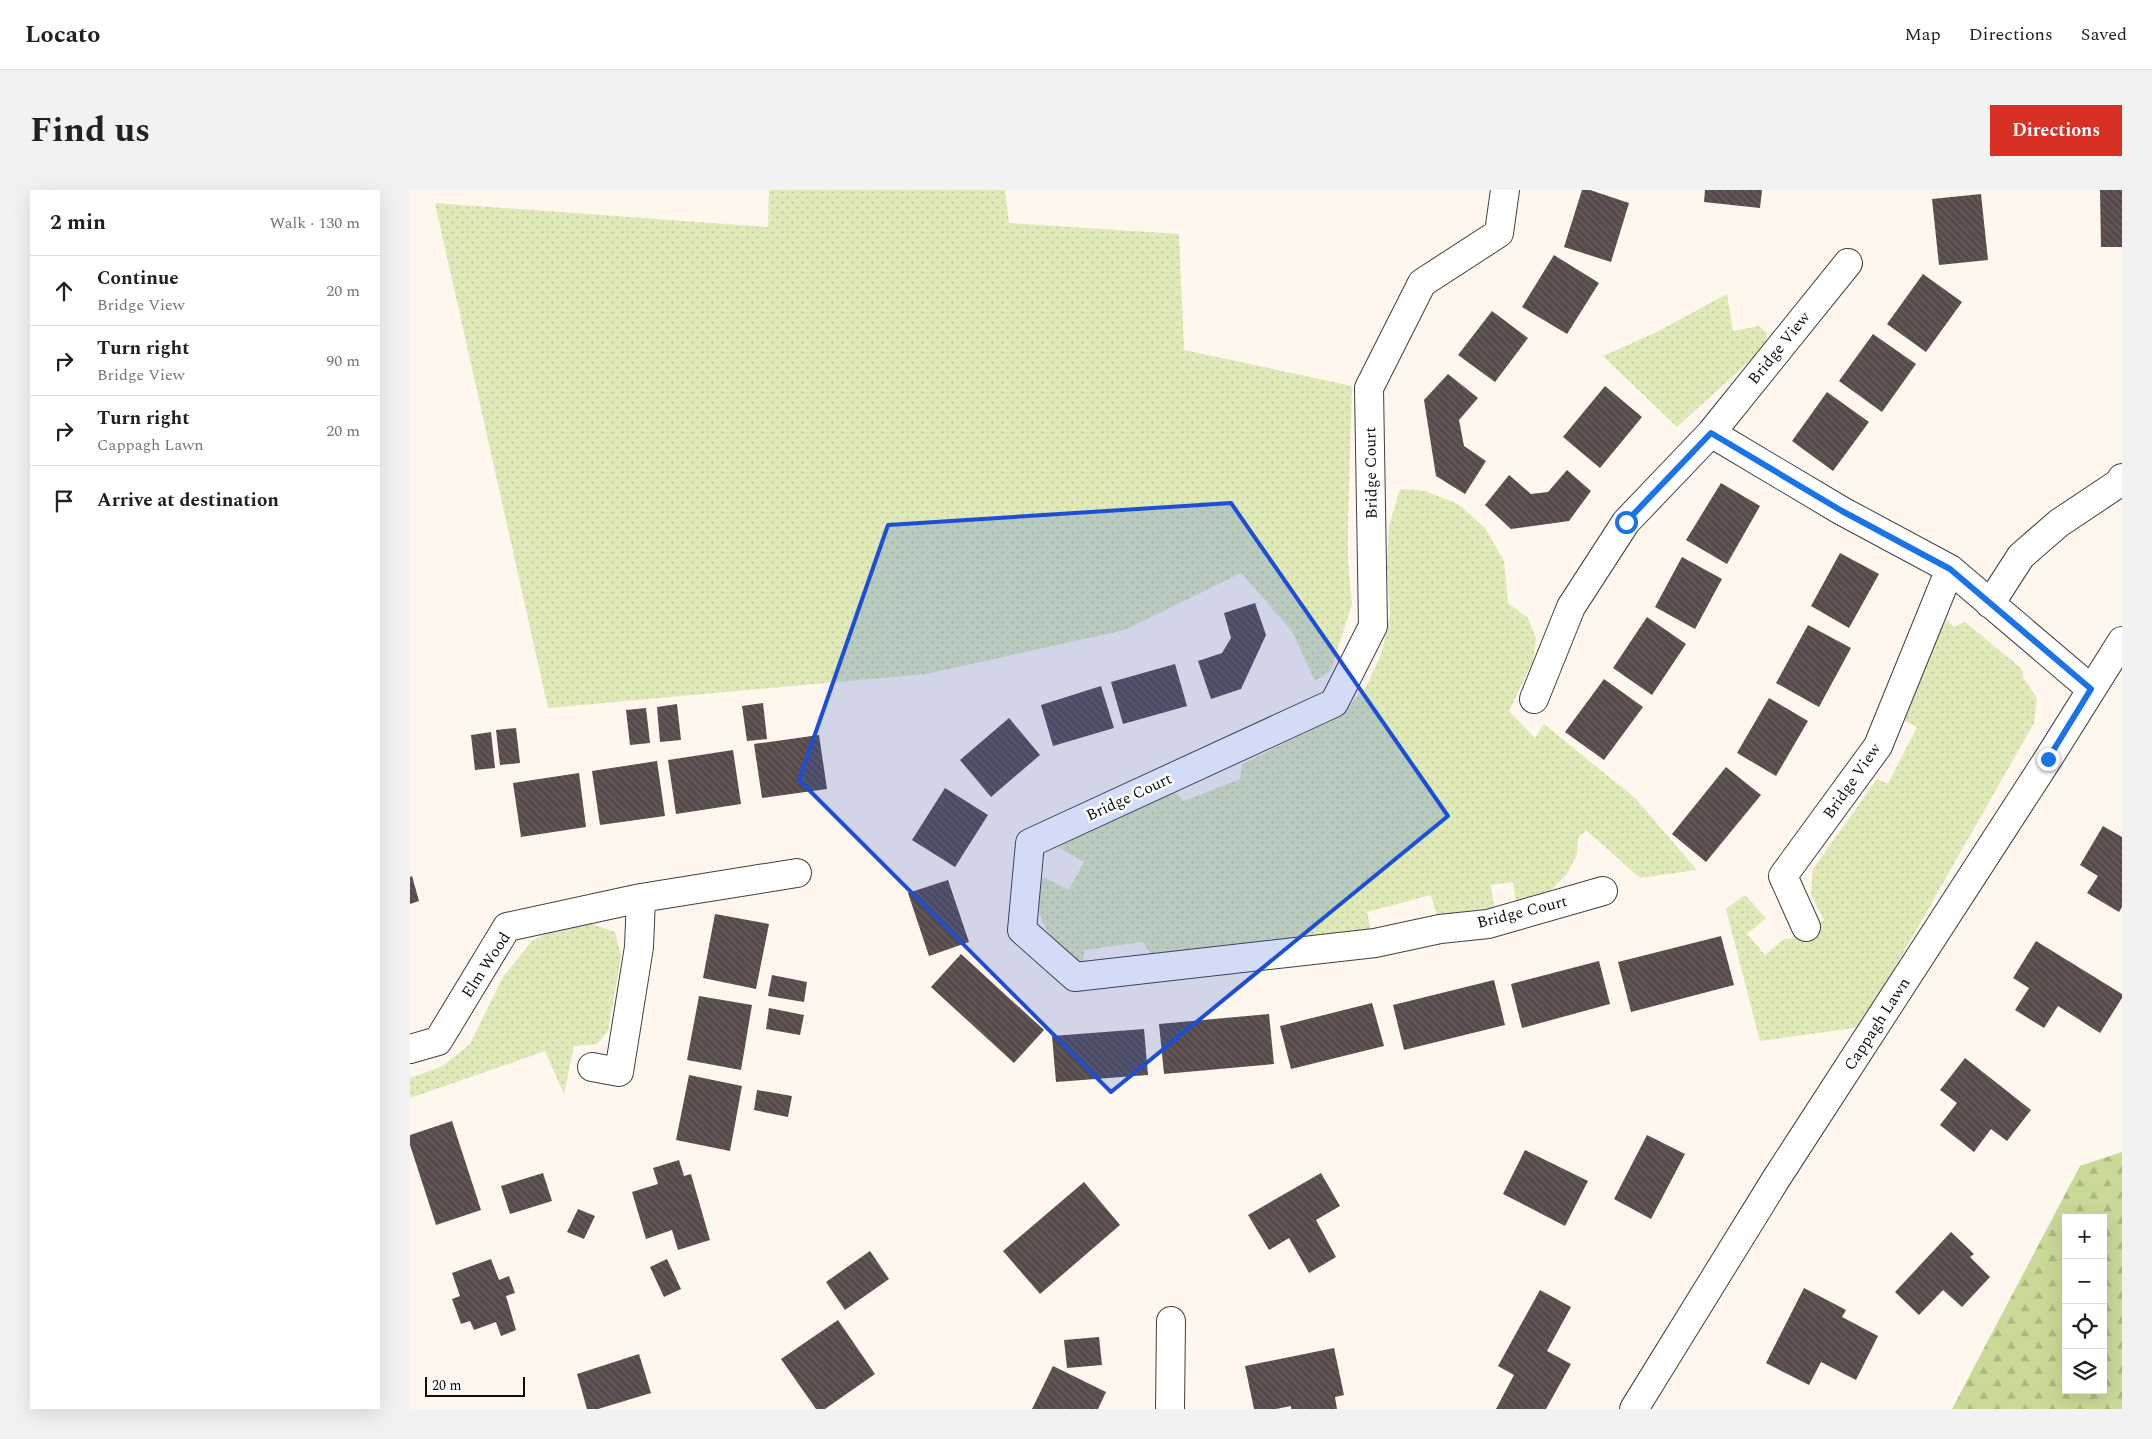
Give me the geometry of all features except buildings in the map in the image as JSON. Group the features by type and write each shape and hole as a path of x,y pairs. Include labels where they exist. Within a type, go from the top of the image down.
{"street":[{"name":"Bridge Court","path":"1505,190 1499,233 1422,283 1369,388 1373,626 1334,703 1030,842 1022,930 1075,977 1375,943 1440,929 1488,924 1603,890"},
{"name":"Bridge View","path":"1534,699 1570,606 1626,522 1711,433 1848,264"},
{"path":"1711,433 1842,511 1950,569 2091,689"},
{"path":"1990,604 2021,556 2059,523 2119,482 2122,478"},
{"name":"Bridge View","path":"1806,927 1782,876 1878,746 1950,569"},
{"name":"Cappagh Lawn","path":"1634,1409 1776,1180 2122,641"},
{"name":"Elm Wood","path":"410,1049 438,1041 507,927 641,898 797,874"},
{"path":"592,1067 619,1072 639,947 641,898"},
{"path":"1170,1409 1171,1321"}],"highlighted area":[{"path":"1231,503 1448,816 1111,1092 799,780 888,525"}],"green space":[{"path":"769,190 1005,190 1009,223 1179,234 1184,350 1352,386 1348,561 1352,605 1330,671 1315,681 1292,631 1241,573 1125,630 926,674 548,708 435,203 768,227"},
{"path":"1727,294 1733,331 1759,326 1767,333 1765,347 1677,427 1603,356 1657,332"},
{"path":"1400,489 1425,491 1458,504 1485,528 1504,561 1508,603 1528,618 1536,639 1533,661 1509,711 1535,738 1544,724 1635,798 1697,870 1640,878 1586,830 1578,838 1577,855 1566,875 1540,901 1516,904 1513,882 1491,885 1494,907 1437,916 1431,895 1367,912 1371,931 1284,942 1245,943 1153,957 1143,942 1084,950 1083,964 1072,958 1050,935 1039,912 1040,886 1043,877 1069,890 1084,862 1058,847 1066,840 1174,792 1184,801 1240,779 1242,764 1342,715 1367,685 1382,652 1390,614 1387,566 1389,526"},
{"path":"1947,619 1954,627 1965,622 2022,669 2023,677 2037,699 2034,723 1861,1027 1760,1041 1726,909 1745,895 1766,918 1747,934 1765,955 1784,939 1799,938 1824,920 1811,895 1813,869 1877,779 1888,784 1917,727 1905,721 1931,641"},
{"path":"592,924 615,932 621,956 608,1031 597,1044 574,1046 564,1094 545,1051 410,1098 410,1078 443,1066 470,1044 503,977 532,941 559,927"},
{"path":"2122,1152 2122,1409 1952,1409 2080,1166"}],"route":[{"path":"1626,522 1711,433 1842,511 1950,569 2091,689 2048,759"}]}
